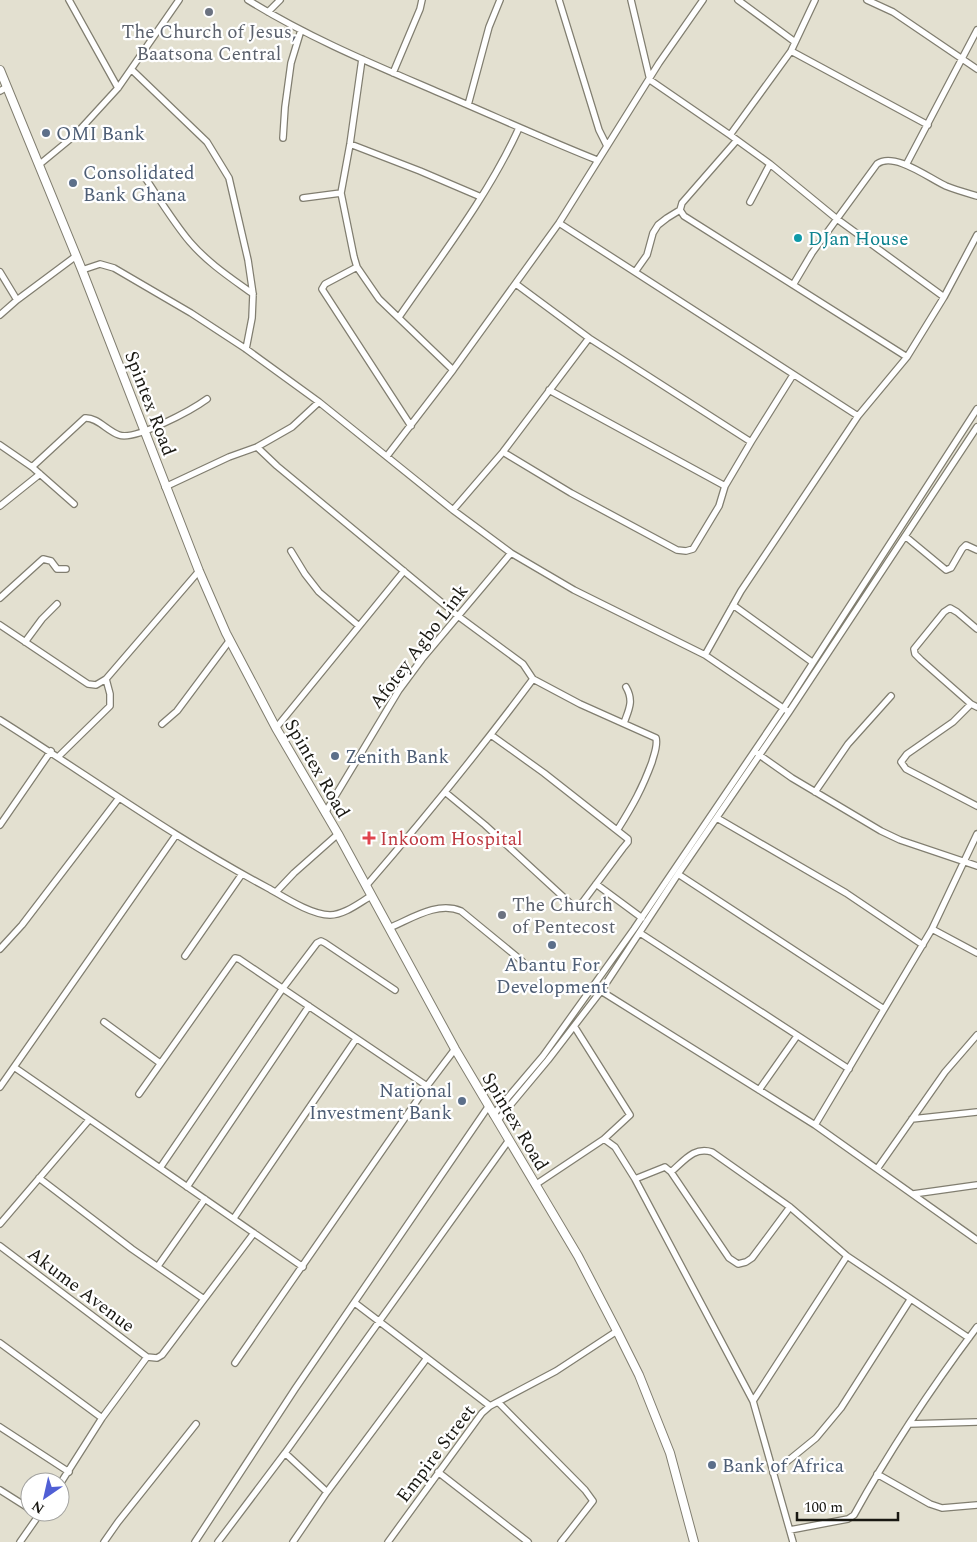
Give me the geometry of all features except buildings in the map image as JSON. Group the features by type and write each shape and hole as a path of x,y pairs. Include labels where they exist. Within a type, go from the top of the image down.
{"main road":[{"name":"Spintex Road","path":"0,70 4,89 40,164 199,571 230,640 276,728 338,834 455,1049 578,1256 617,1331 639,1375 670,1453 694,1541"}],"street":[{"path":"69,0 118,88"},
{"path":"40,164 74,136 118,88 178,0"},
{"path":"248,0 301,30 362,59 597,160"},
{"path":"268,12 280,0"},
{"path":"393,73 422,0"},
{"path":"468,105 488,27 500,0"},
{"path":"559,0 599,130 607,146"},
{"path":"631,0 650,80 730,134 770,164 837,220 944,297"},
{"path":"387,456 516,284 559,222 659,63 703,0"},
{"path":"738,0 795,42"},
{"path":"730,134 791,52 815,0"},
{"path":"867,0 893,12 977,70"},
{"path":"283,138 291,63 301,30"},
{"path":"906,165 977,30"},
{"path":"791,52 928,125"},
{"path":"362,59 341,194 348,234 357,268 379,299 452,370"},
{"path":"132,70 206,142 229,178 248,260 252,294 252,318 246,349"},
{"path":"399,317 481,197 499,168 519,128"},
{"path":"635,272 647,255 650,242 658,226 680,210 682,203 737,140"},
{"path":"350,144 481,197"},
{"path":"793,284 812,253 881,161 887,160 906,165 946,186 977,196"},
{"path":"750,202 770,164"},
{"path":"146,179 189,241 200,253 252,294"},
{"path":"303,198 341,194"},
{"path":"680,210 684,216 907,357"},
{"path":"559,222 858,416"},
{"path":"705,655 733,605 858,416 907,357 944,297 977,235"},
{"path":"0,315 76,256"},
{"path":"82,270 100,264 114,268 191,313 246,349 319,402 453,510 511,553 574,590 705,655 789,712"},
{"path":"357,268 325,284 322,289 411,426"},
{"path":"0,272 17,300"},
{"path":"516,284 589,338 750,442"},
{"path":"453,510 503,452 589,338"},
{"path":"503,452 571,493 680,551 693,549 719,506 725,486 750,442 793,375"},
{"path":"549,390 725,486"},
{"path":"32,467 85,418 94,420 120,436 130,436 171,420 207,399"},
{"path":"166,487 229,457 257,447 292,426 319,402"},
{"path":"495,1118 548,1060 601,991 717,818 812,662 977,409"},
{"path":"495,1118 560,1033 757,753 789,712 977,427"},
{"path":"0,445 32,467 74,504"},
{"path":"257,447 277,466 458,616 523,664 533,679 580,704 656,738 657,742 641,792 618,829"},
{"path":"0,506 40,474"},
{"path":"905,536 946,570 951,568 962,548 966,546 977,550"},
{"path":"291,551 319,592 360,626"},
{"name":"Afotey Agbo Link","path":"325,813 398,690 511,553"},
{"path":"0,598 43,559 51,561 57,568 66,569"},
{"path":"0,625 88,684 96,685 106,679 199,571"},
{"path":"276,728 404,571"},
{"path":"25,642 56,604"},
{"path":"733,605 812,662"},
{"path":"977,629 953,608 950,608 944,612 914,649 914,654 974,705 907,754 902,762 906,770 977,806"},
{"path":"162,724 177,711 230,640"},
{"path":"59,756 110,706 110,694 106,679"},
{"path":"366,886 491,735 533,679"},
{"path":"624,723 631,701 631,695 626,686"},
{"path":"815,792 848,744 891,696"},
{"path":"0,720 59,756 176,835 242,874 309,910 329,915 340,914 371,896"},
{"path":"445,792 576,907 579,906 628,842 626,836 491,735"},
{"path":"0,825 51,751"},
{"path":"757,753 815,792 881,831 900,840 977,866"},
{"path":"0,949 22,925 119,798"},
{"path":"717,818 846,893 923,945"},
{"path":"276,892 294,873 338,834"},
{"path":"815,1125 932,929 977,834"},
{"path":"0,1087 63,994 176,835"},
{"path":"185,956 242,874"},
{"path":"678,874 884,1009"},
{"path":"596,884 642,918"},
{"path":"389,928 431,911 444,907 453,908 461,911 522,961"},
{"path":"932,929 977,953"},
{"path":"640,933 849,1069"},
{"path":"160,1168 315,944 321,941 395,990"},
{"path":"139,1094 235,958 283,988 427,1086"},
{"path":"601,991 815,1125 977,1240"},
{"path":"187,1187 309,1006"},
{"path":"104,1022 160,1063"},
{"path":"535,1185 604,1139 630,1115 574,1026"},
{"path":"877,1169 945,1072 977,1035"},
{"path":"760,1090 797,1036"},
{"path":"234,1218 356,1039"},
{"path":"235,1363 427,1086 455,1049"},
{"path":"14,1067 303,1267"},
{"path":"195,1542 295,1389 488,1107"},
{"path":"912,1118 977,1112"},
{"path":"0,1224 89,1120"},
{"path":"604,1139 615,1147 635,1179 753,1401 793,1542"},
{"path":"218,1542 509,1140"},
{"path":"671,1172 695,1151 705,1150 712,1152 790,1206 847,1256 969,1338"},
{"path":"635,1179 659,1169 665,1168 671,1172 729,1258 738,1264 752,1258 790,1206"},
{"path":"39,1178 111,1233 204,1299"},
{"path":"913,1194 977,1185"},
{"path":"158,1266 205,1199"},
{"path":"0,1427 69,1472 102,1418 147,1357 157,1358 162,1355 254,1233"},
{"name":"Akume Avenue","path":"0,1246 147,1357"},
{"path":"753,1401 847,1256"},
{"path":"773,1473 816,1438 841,1408 910,1300"},
{"path":"355,1303 490,1406"},
{"path":"790,1530 851,1518 909,1424 977,1327"},
{"name":"Empire Street","path":"388,1542 482,1413 490,1406 556,1371 617,1331"},
{"path":"0,1343 102,1418"},
{"path":"293,1542 327,1492 426,1358"},
{"path":"498,1402 585,1490 593,1501 561,1542"},
{"path":"909,1424 977,1422"},
{"path":"104,1542 196,1424"},
{"path":"284,1453 327,1492"},
{"path":"438,1472 528,1542"},
{"path":"877,1474 930,1504 942,1508 977,1505"},
{"path":"0,1490 20,1503"},
{"path":"20,1542 32,1522"}],"place":[{"name":"The Church of Jesus, Baatsona Central","path":"209,12"},
{"name":"OMI Bank","path":"46,133"},
{"name":"Consolidated Bank Ghana","path":"73,183"},
{"name":"DJan House","path":"798,238"},
{"name":"Zenith Bank","path":"335,756"},
{"name":"Inkoom Hospital","path":"369,838"},
{"name":"The Church of Pentecost","path":"502,915"},
{"name":"Abantu For Development","path":"552,945"},
{"name":"National Investment Bank","path":"462,1101"},
{"name":"Bank of Africa","path":"712,1465"}]}
